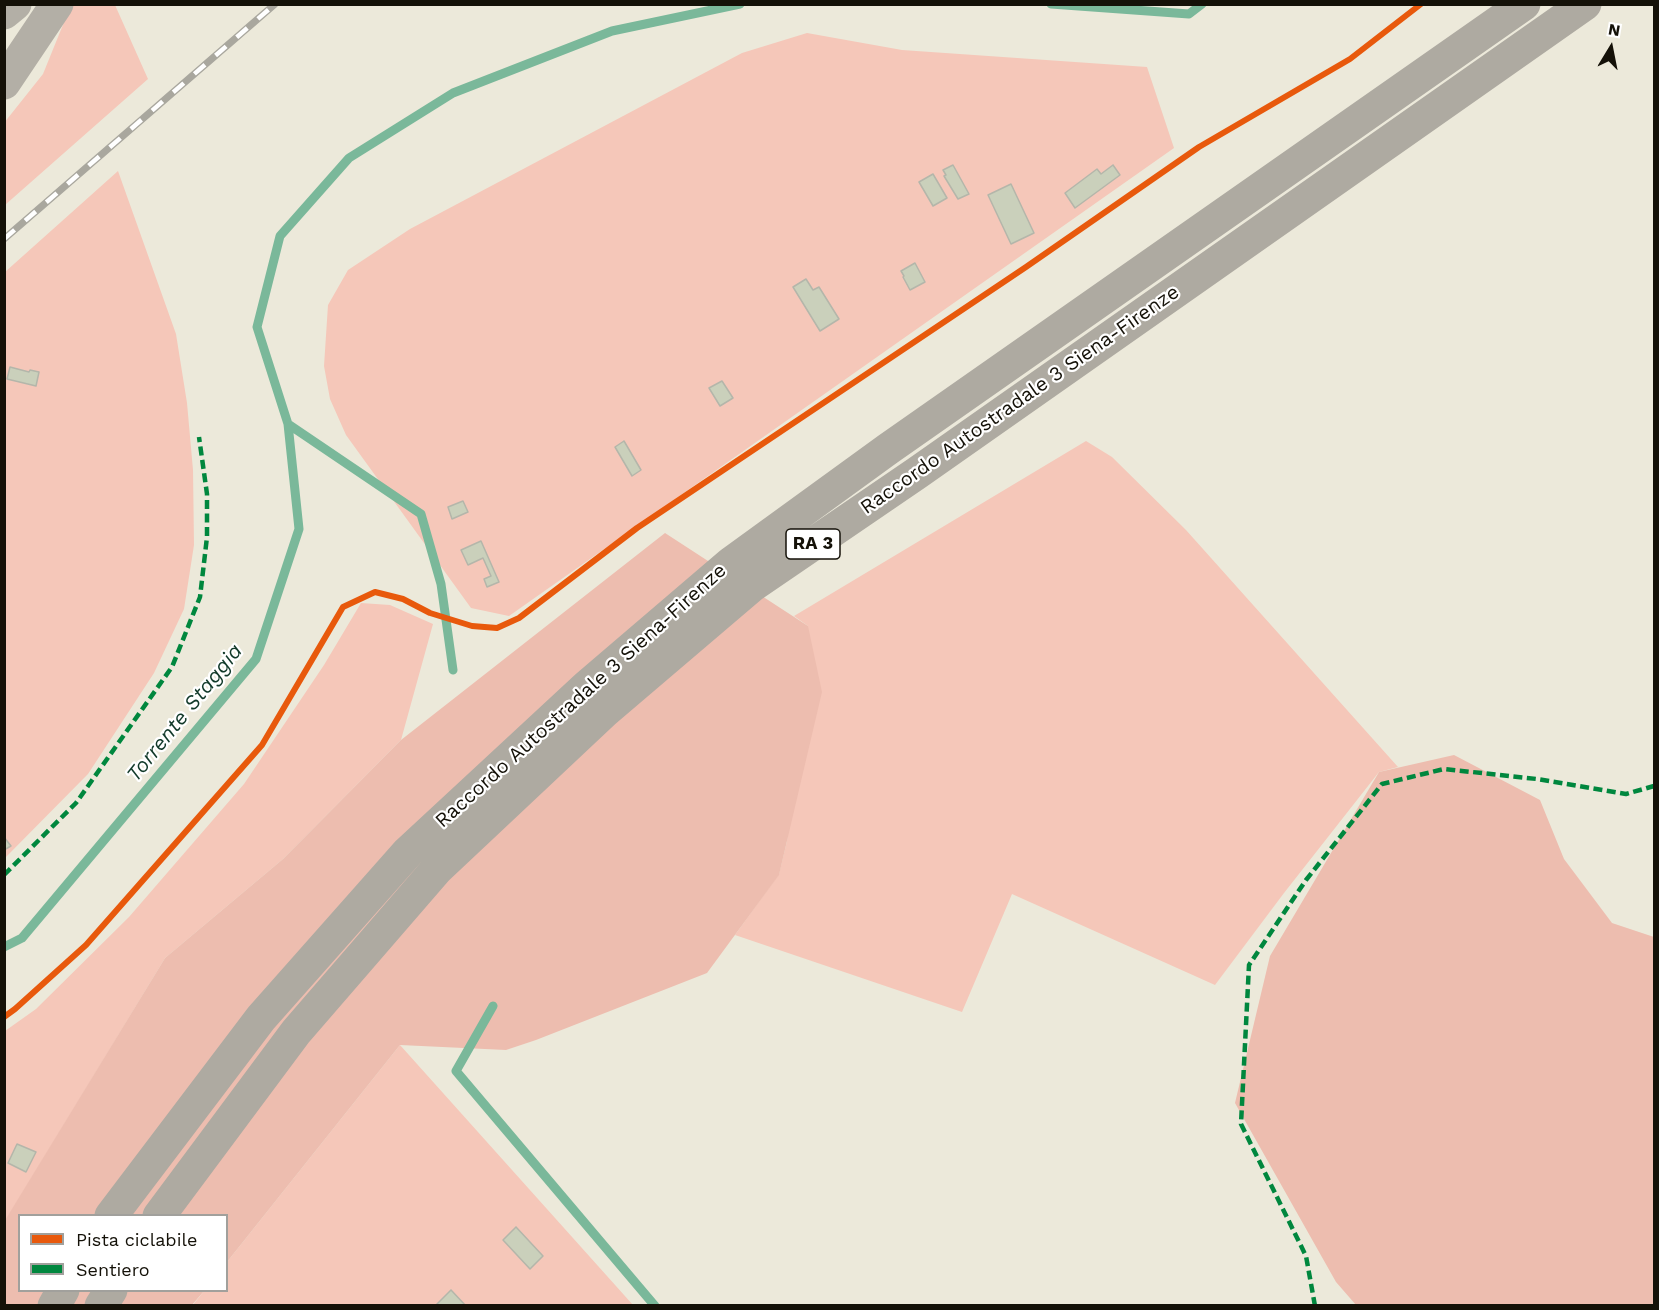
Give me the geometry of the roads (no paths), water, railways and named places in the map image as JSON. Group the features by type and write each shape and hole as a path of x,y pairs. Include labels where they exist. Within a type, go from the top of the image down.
{"highway":[{"name":"Raccordo Autostradale 3 Siena-Firenze","path":"112,1214 261,1018 408,852 586,687 694,594 731,563 888,449 1524,4"},
{"name":"Raccordo Autostradale 3 Siena-Firenze","path":"160,1214 296,1032 429,879 604,712 753,585 927,466 1585,4"},
{"path":"54,1305 62,1292"},
{"path":"101,1305 110,1292"}],"main road":[{"path":"4,14 15,4"},
{"path":"4,84 57,4"}],"waterway":[{"name":"Torrente Staggia","path":"4,947 22,938 256,659 299,529 288,424 257,327 280,236 349,158 453,93 612,31 740,4"},
{"name":"Torrente Staggia","path":"1051,4 1189,14 1202,4"},
{"path":"288,424 421,514 441,584 453,670"},
{"path":"493,1006 456,1071 655,1306"}],"railway":[{"path":"4,239 275,4"}]}
